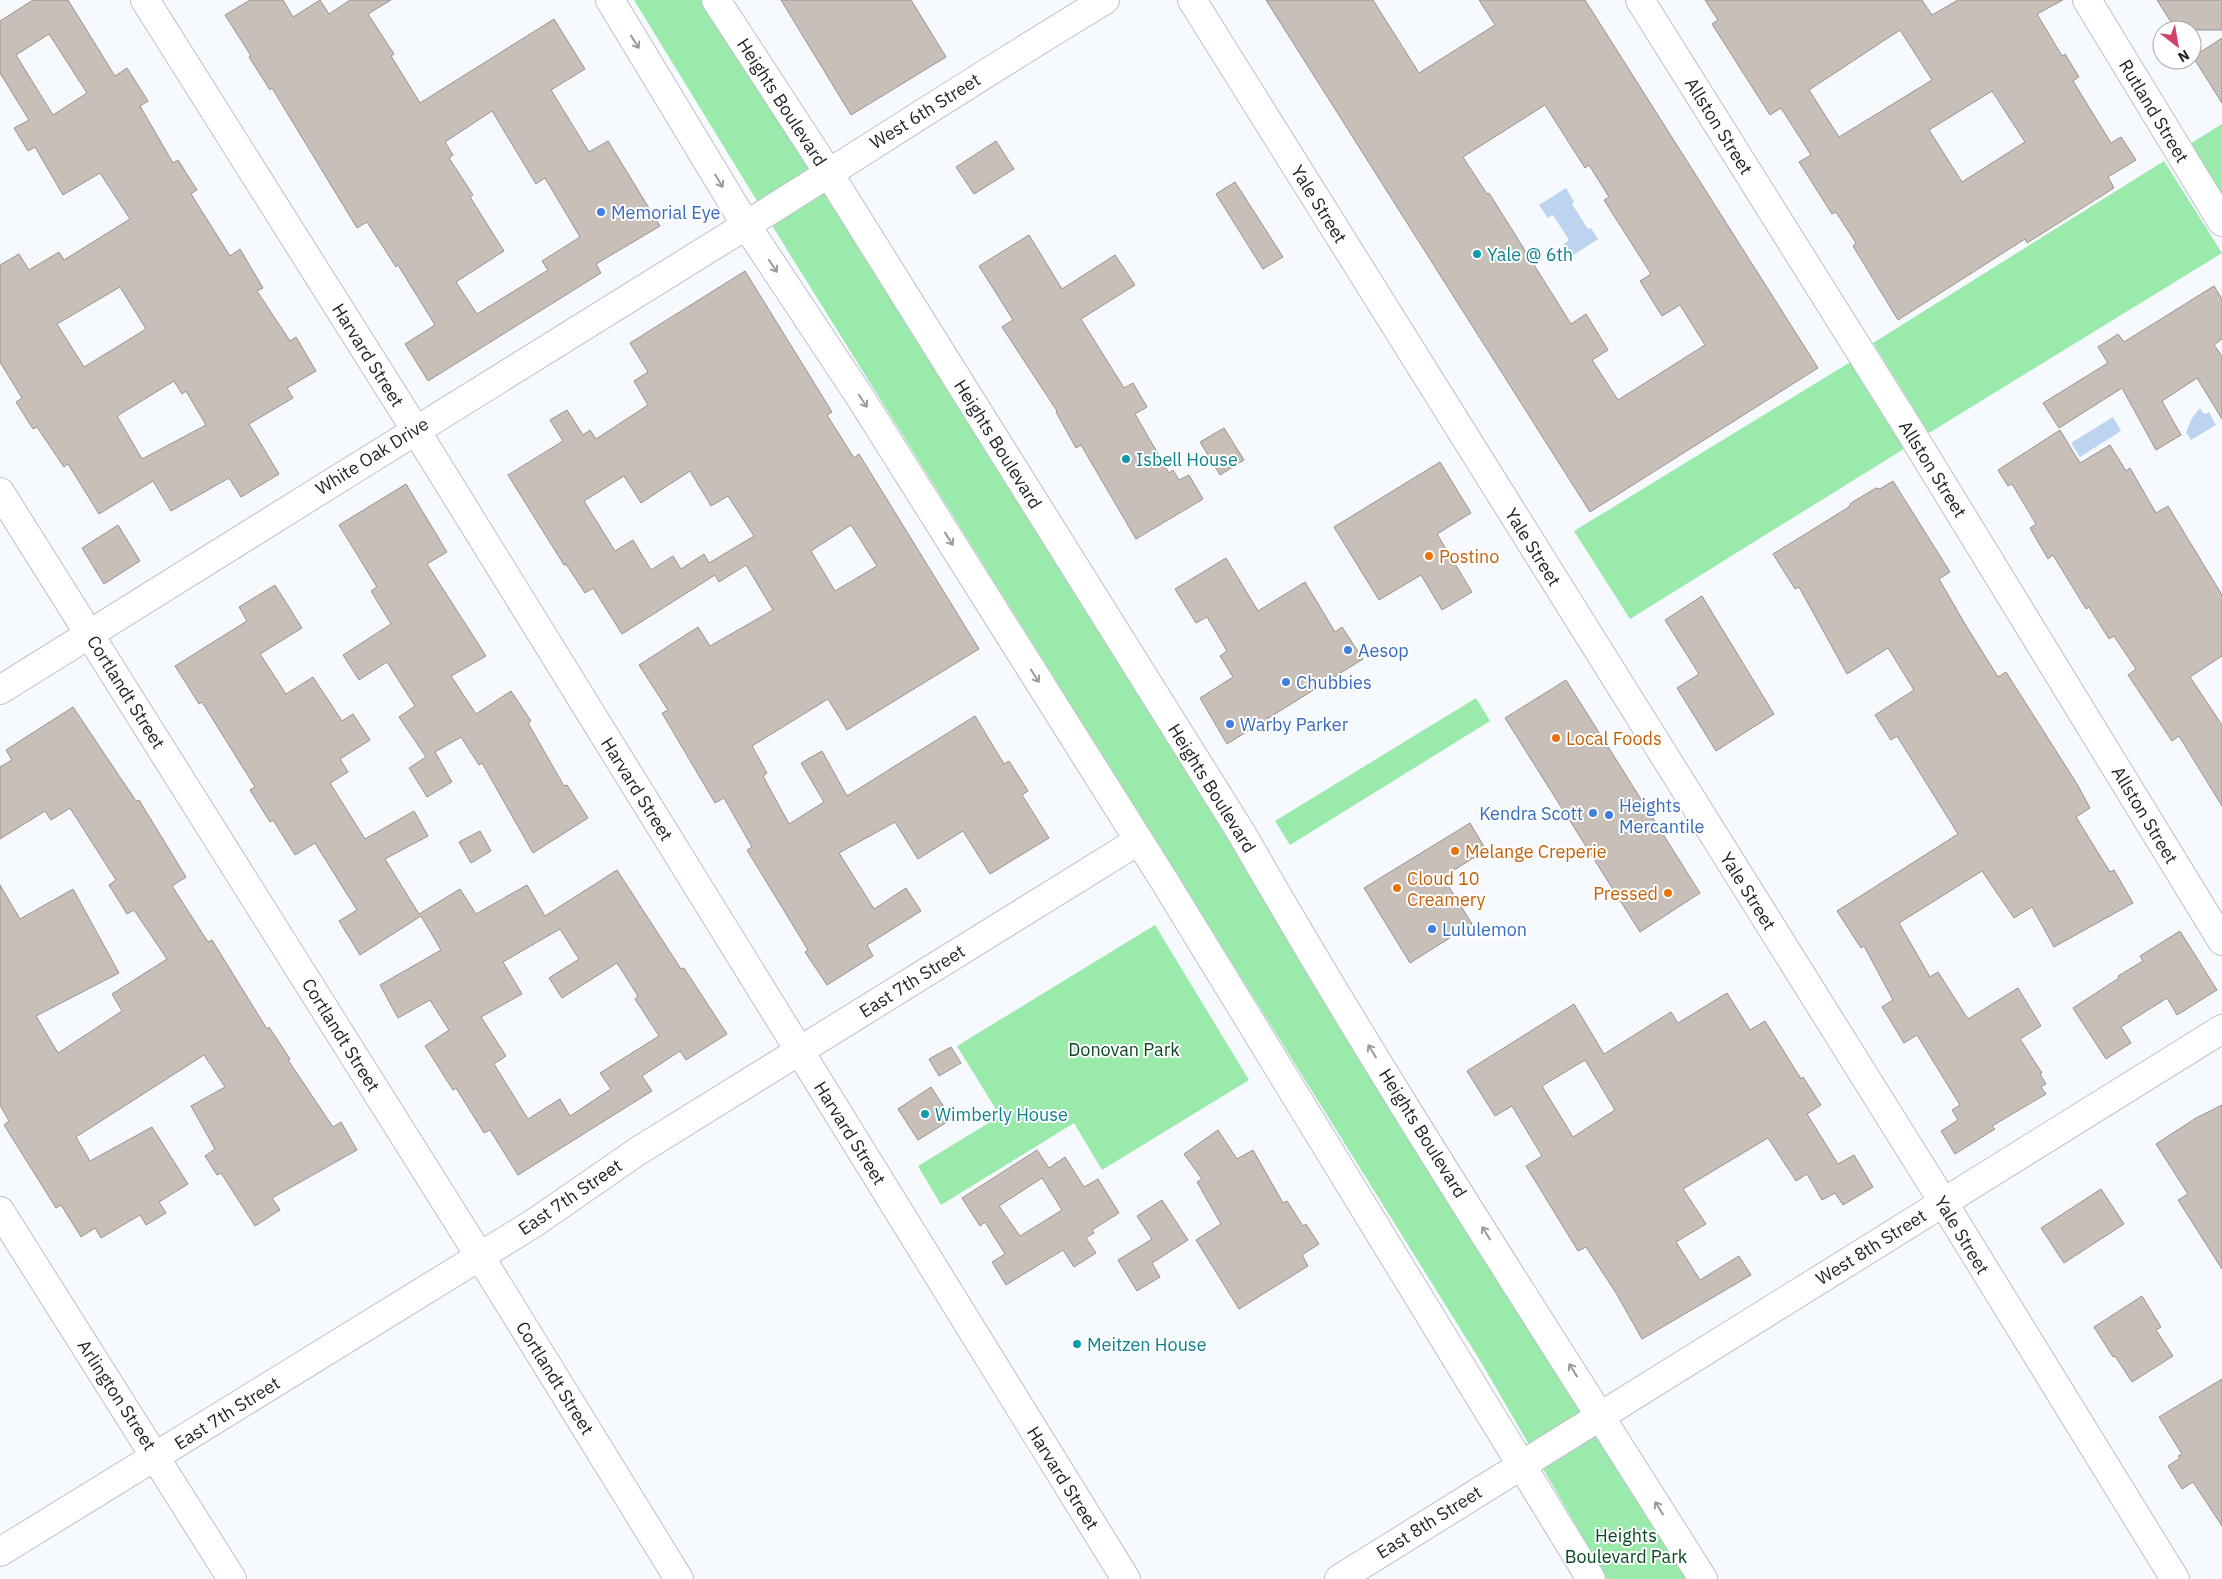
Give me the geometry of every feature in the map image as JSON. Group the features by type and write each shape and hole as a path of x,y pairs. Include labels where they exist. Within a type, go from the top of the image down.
{"street":[{"name":"Harvard Street","path":"146,0 415,429 1126,1579"},
{"path":"610,0 746,225 874,420 1170,891 1520,1466 1591,1579"},
{"name":"Heights Boulevard","path":"716,0 828,172 1242,834 1285,910 1430,1146 1703,1579"},
{"name":"West 6th Street","path":"746,225 1106,0"},
{"name":"Yale Street","path":"1192,0 1943,1203 2175,1579"},
{"name":"Allston Street","path":"1640,0 1905,422 2222,941"},
{"name":"Rutland Street","path":"2086,0 2222,222"},
{"name":"White Oak Drive","path":"0,690 415,429 746,225"},
{"name":"Cortlandt Street","path":"0,492 480,1256 679,1579"},
{"name":"East 7th Street","path":"0,1552 534,1223 638,1151 1138,841"},
{"name":"West 8th Street","path":"1520,1466 2222,1029"},
{"name":"Arlington Street","path":"0,1211 232,1579"},
{"name":"East 8th Street","path":"1339,1579 1520,1466"}],"green space":[{"name":"Heights Boulevard Park","path":"634,0 708,0 1686,1579 1607,1579 1481,1362 789,253"},
{"path":"2222,124 2222,197 2190,144"},
{"path":"2164,161 2222,253 1929,433 1873,343"},
{"path":"1852,361 1907,447 1630,619 1574,531"},
{"path":"1476,698 1490,721 1290,845 1275,821"},
{"name":"Donovan Park","path":"1155,925 1249,1080 1102,1170 1074,1123 941,1205 918,1166 1000,1116 957,1046"}],"water":[{"path":"1566,188 1574,202 1572,204 1588,229 1591,228 1598,239 1572,256 1564,244 1569,240 1553,215 1548,218 1539,205"},
{"path":"2200,408 2203,413 2209,412 2216,425 2191,440 2186,432 2192,418"},
{"path":"2113,417 2121,431 2080,457 2071,443"}],"building":[{"path":"33,0 68,0 115,76 127,68 148,101 140,106 173,163 178,160 197,190 191,194 230,256 240,249 263,288 257,291 290,341 296,337 316,371 287,388 293,398 249,424 279,474 241,497 229,478 171,511 153,481 99,514 68,464 64,467 37,427 33,429 16,402 22,398 0,362 0,265 19,254 29,270 59,252 64,260 130,219 100,173 63,195 35,147 28,151 14,128 29,120 0,73 0,21","holes":["49,34 87,93 53,115 16,55","120,287 146,329 84,367 57,324","174,381 182,394 186,391 206,425 142,459 117,416"]},
{"path":"250,0 283,0 293,17 320,0 329,14 350,0 391,0 368,14 394,54 391,56 420,103 554,19 585,69 551,90 589,152 608,141 660,226 596,264 601,273 428,381 405,344 435,325 398,265 396,267 367,222 357,228 272,88 270,90 249,57 251,56 225,15","holes":["492,111 536,184 545,178 580,237 542,261 548,270 477,314 456,282 504,251 470,197 473,195 449,158 453,155 445,142"]},
{"path":"781,0 911,0 946,57 851,115"},
{"name":"Yale @ 6th","path":"1266,0 1373,0 1419,73 1495,25 1479,0 1585,0 1818,368 1590,512","holes":["1545,105 1585,168 1589,165 1609,197 1604,200 1651,274 1640,281 1662,316 1680,305 1705,345 1618,400 1592,360 1608,350 1586,314 1571,324 1489,193 1487,194 1463,157"]},
{"path":"1705,0 1922,0 1932,15 1958,0 2063,0 2037,14 2062,56 2065,54 2079,77 2073,81 2111,143 2121,137 2136,160 2108,177 2114,188 2027,243 2025,239 1898,320 1853,246 1856,243 1836,212 1832,214 1799,162 1811,155 1781,108 1770,115 1712,24 1718,20","holes":["1900,30 1932,80 1839,137 1809,90","1992,91 2025,142 1962,182 1929,130"]},
{"path":"2157,0 2222,0 2222,30 2202,30 2202,20 2170,20"},
{"path":"2222,38 2222,103 2201,70 2202,51"},
{"path":"996,141 1014,169 974,194 956,167"},
{"path":"1235,182 1283,257 1263,269 1216,194"},
{"path":"1029,235 1062,289 1115,255 1135,285 1081,319 1124,388 1133,383 1147,407 1135,414 1169,473 1173,470 1179,480 1189,475 1203,499 1136,539 1081,445 1076,448 1057,411 1002,327 1013,320 979,266"},
{"path":"745,271 832,412 827,415 854,458 859,454 979,649 847,730 828,699 752,746 767,773 763,776 789,824 824,802 801,763 822,751 847,796 975,716 1004,764 1009,761 1028,791 1022,795 1049,838 990,874 963,831 918,859 895,822 839,853 874,909 906,888 921,911 867,945 873,956 827,985 805,952 808,950 747,850 752,847 724,798 715,803 662,713 668,710 639,665 698,627 710,646 773,610 746,565 719,582 715,575 622,634 593,588 585,593 566,564 564,565 508,475 563,441 550,420 567,410 583,435 590,430 596,439 648,405 634,381 648,372 630,343","holes":["690,471 711,506 728,496 754,536 709,563 704,554 681,569 673,556 651,570 633,540 615,551 584,501 624,476 641,503","851,525 877,566 835,591 811,551"]},
{"path":"2214,286 2222,299 2222,339 2214,345 2222,356 2222,419 2197,378 2162,401 2181,435 2156,450 2122,388 2059,428 2043,403 2108,363 2098,347 2118,334 2124,342"},
{"path":"1224,428 1244,460 1220,475 1200,442"},
{"path":"2060,430 2080,463 2110,445 2126,471 2130,468 2156,513 2168,506 2222,595 2222,656 2190,677 2222,725 2222,806 2179,736 2172,741 2128,675 2136,669 2114,636 2109,639 2089,607 2086,609 2053,555 2048,559 2030,528 2036,524 2012,484 2008,486 1998,470"},
{"path":"1440,462 1471,513 1437,534 1472,592 1442,610 1421,575 1379,600 1334,527"},
{"path":"1893,481 1950,572 1939,579 1965,624 1998,677 2006,672 2077,784 2090,808 2076,817 2110,872 2114,870 2133,903 2054,947 2032,907 2014,918 1982,871 1899,923 1930,977 1938,972 1968,1019 2018,988 2041,1026 2020,1039 2042,1073 2040,1074 2046,1084 2041,1087 2046,1094 1992,1126 1995,1129 1955,1154 1941,1131 1958,1120 1952,1110 1960,1105 1917,1035 1904,1043 1882,1007 1893,1000 1864,946 1861,948 1837,911 1958,834 1897,736 1891,740 1875,715 1914,690 1888,648 1847,674 1799,587 1795,589 1773,554 1849,507 1851,503 1876,488 1880,489"},
{"path":"406,484 447,552 427,564 486,656 451,676 476,714 511,691 531,721 528,723 564,786 567,785 588,818 533,853 482,763 479,765 461,737 435,752 452,782 427,797 409,768 426,757 399,717 415,706 387,662 359,680 343,655 391,624 371,591 377,587 339,525"},
{"path":"118,525 140,561 104,584 82,548"},
{"path":"1226,558 1258,611 1305,582 1335,632 1342,627 1363,659 1227,744 1200,698 1233,677 1220,656 1227,651 1207,617 1196,623 1175,589"},
{"path":"275,585 302,628 260,654 286,694 313,677 342,721 353,714 370,740 340,759 348,772 330,783 365,839 414,811 428,836 385,859 419,914 460,889 476,914 527,885 545,916 617,870 681,969 684,968 727,1034 686,1060 680,1051 642,1076 652,1091 518,1175 490,1130 484,1133 456,1088 453,1090 425,1046 449,1030 430,1000 398,1018 380,985 441,950 421,916 360,955 339,921 357,910 315,843 295,855 273,820 270,822 250,790 255,787 202,702 199,704 175,666 247,621 239,607","holes":["560,929 579,959 549,978 562,998 617,963 638,996 635,999 659,1036 600,1073 611,1089 570,1116 560,1099 528,1119 494,1064 506,1056 481,1017 522,994 503,962"]},
{"path":"1702,596 1774,714 1716,751 1677,688 1699,674 1665,620"},
{"name":"Heights Mercantile","path":"1566,680 1700,893 1640,932 1505,718"},
{"path":"73,707 136,801 139,800 186,877 172,886 208,942 212,940 267,1029 269,1027 290,1059 288,1060 333,1127 341,1122 357,1150 272,1198 280,1210 255,1226 221,1173 217,1175 205,1156 215,1149 191,1106 225,1087 204,1055 76,1137 90,1161 152,1127 188,1184 159,1202 166,1213 146,1225 140,1215 101,1238 95,1228 81,1237 61,1205 56,1208 4,1125 9,1121 0,1105 0,885 20,919 73,889 119,973 36,1016 58,1053 122,1011 112,994 167,959 134,910 127,914 109,885 116,880 70,808 51,820 45,811 0,839 0,767 12,760 6,750"},
{"path":"1470,823 1486,850 1443,877 1472,924 1410,963 1364,888"},
{"path":"480,831 491,851 471,863 459,842"},
{"path":"2180,931 2217,990 2177,1015 2167,998 2121,1027 2131,1043 2106,1059 2073,1008 2143,961 2140,956"},
{"path":"1727,993 1750,1030 1765,1021 1801,1079 1803,1077 1821,1105 1807,1114 1838,1164 1854,1155 1873,1187 1843,1205 1835,1193 1822,1200 1807,1174 1796,1181 1768,1138 1683,1189 1706,1224 1676,1242 1700,1280 1739,1256 1751,1275 1642,1339 1616,1293 1586,1247 1578,1251 1526,1166 1542,1156 1512,1106 1495,1116 1467,1071 1574,1004 1604,1054 1671,1012 1678,1023","holes":["1585,1060 1615,1110 1573,1137 1542,1086"]},
{"path":"951,1047 961,1063 939,1076 929,1059"},
{"name":"Wimberly House","path":"931,1087 952,1119 918,1140 898,1109"},
{"path":"2222,1105 2222,1269 2178,1200 2188,1194 2156,1144 2196,1118"},
{"path":"1218,1130 1237,1159 1253,1150 1283,1203 1287,1201 1303,1226 1306,1224 1319,1244 1302,1255 1308,1266 1239,1309 1196,1240 1221,1224 1197,1182 1202,1179 1184,1154"},
{"path":"1037,1150 1049,1168 1065,1157 1084,1187 1098,1179 1119,1213 1092,1230 1094,1233 1086,1238 1096,1253 1074,1267 1063,1250 1006,1285 992,1262 1005,1254 985,1222 980,1226 962,1198","holes":["1042,1178 1062,1210 1020,1236 999,1206"]},
{"path":"2101,1189 2124,1224 2064,1263 2041,1228"},
{"path":"1162,1200 1188,1240 1152,1263 1160,1277 1137,1291 1118,1260 1152,1239 1137,1216"},
{"path":"2142,1296 2161,1327 2156,1330 2173,1356 2132,1382 2094,1327"},
{"path":"2222,1379 2222,1526 2193,1482 2182,1489 2168,1466 2180,1458 2178,1456 2182,1454 2159,1417"}],"place":[{"name":"Memorial Eye","path":"601,212"},
{"name":"Yale @ 6th","path":"1477,254"},
{"name":"Isbell House","path":"1126,459"},
{"name":"Postino","path":"1429,556"},
{"name":"Aesop","path":"1348,650"},
{"name":"Chubbies","path":"1286,682"},
{"name":"Warby Parker","path":"1230,724"},
{"name":"Local Foods","path":"1556,738"},
{"name":"Kendra Scott","path":"1593,813"},
{"name":"Heights Mercantile","path":"1609,815"},
{"name":"Melange Creperie","path":"1455,851"},
{"name":"Cloud 10 Creamery","path":"1397,888"},
{"name":"Pressed","path":"1668,893"},
{"name":"Lululemon","path":"1432,929"},
{"name":"Wimberly House","path":"925,1114"},
{"name":"Meitzen House","path":"1077,1344"}]}
